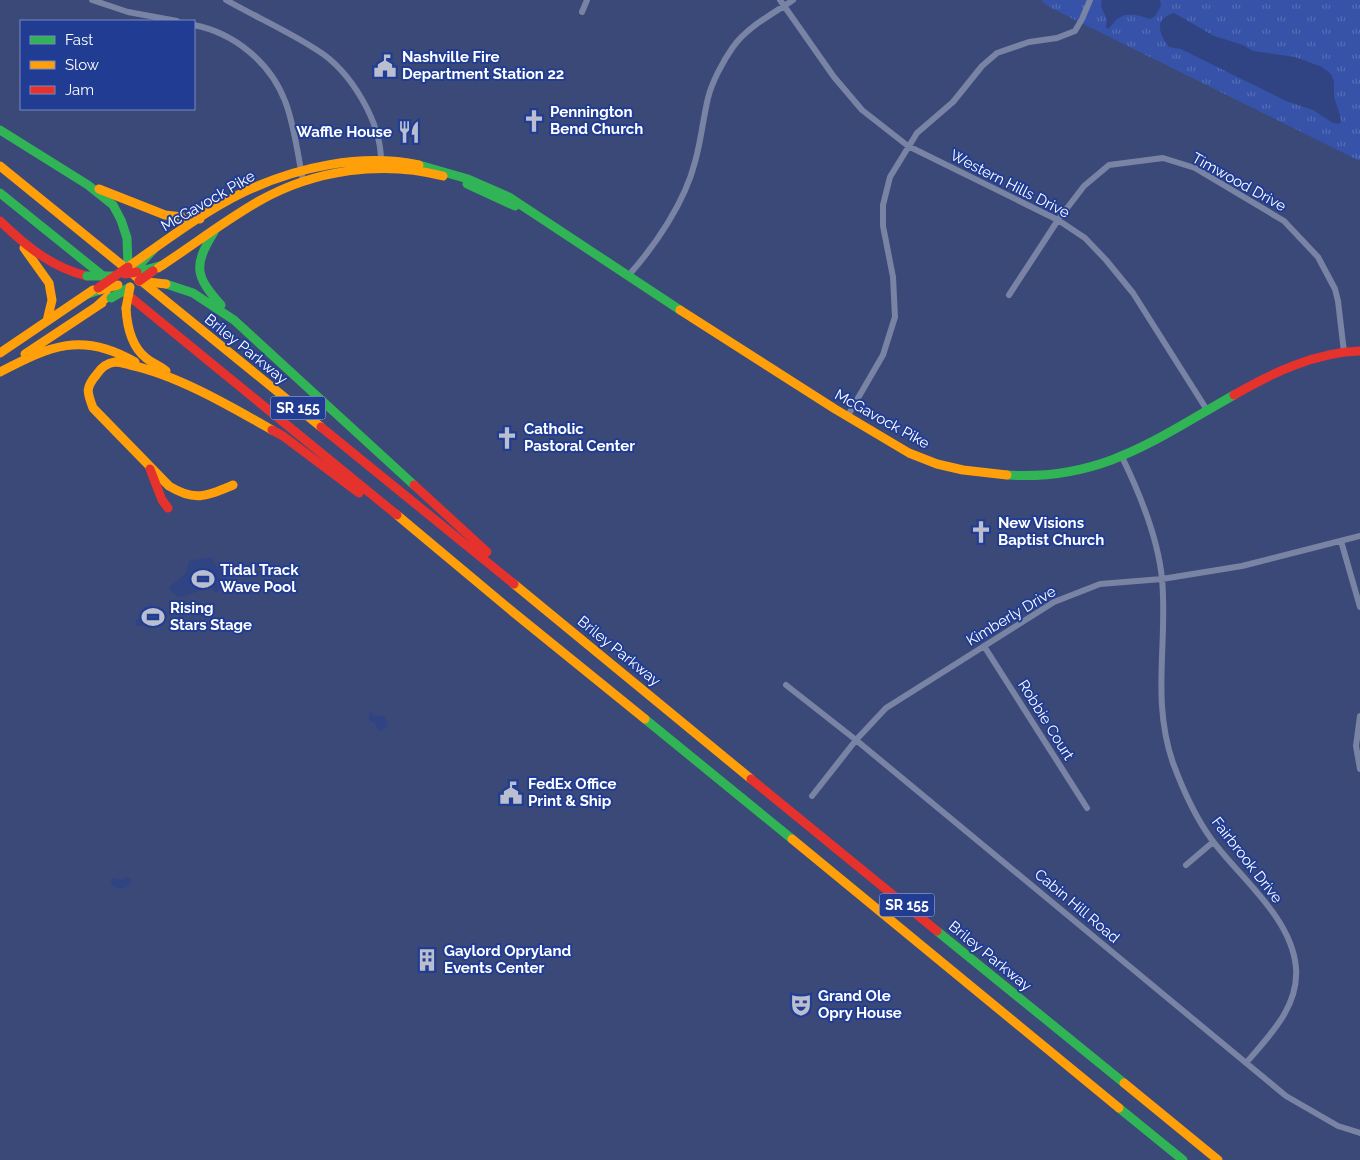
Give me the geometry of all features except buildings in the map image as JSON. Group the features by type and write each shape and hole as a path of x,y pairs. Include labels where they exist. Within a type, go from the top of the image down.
{"main road":[{"path":"0,130 88,185 113,205 121,220 127,238 126,270 134,281"},
{"name":"McGavock Pike","path":"140,261 154,248 200,219 244,193 276,179 350,161 432,172 467,184 538,216 684,314 847,417 913,455 954,468 1015,476 1079,470 1122,457 1166,436 1267,376 1307,361 1344,352 1360,351"},
{"name":"McGavock Pike","path":"134,281 163,265 259,201 277,192 322,175 381,164"},
{"name":"Briley Parkway","path":"0,166 106,250 234,357 596,650 1218,1160"},
{"path":"88,185 165,214 200,219"},
{"name":"SR 155","path":"0,193 318,450 1183,1160"},
{"path":"0,221 15,237 49,284 52,300 47,321"},
{"path":"214,232 200,257 201,274 205,288 234,320 463,532 596,650"},
{"path":"15,237 56,267 71,273 116,281 166,284 193,293 234,320"},
{"path":"140,261 126,308 128,329 137,350 146,359 175,379"},
{"path":"110,297 116,281 126,270 140,261"},
{"path":"0,353 88,294 116,281"},
{"path":"0,372 134,281"},
{"path":"0,372 43,350 53,347 84,345 105,347 133,360 145,368"},
{"path":"233,485 204,497 186,496 169,486 93,408 88,392 90,382 95,374 108,364 116,362 145,368 175,379 253,418 283,436 455,564"},
{"path":"147,464 162,500 168,508"}],"street":[{"path":"92,0 128,12 172,20"},
{"path":"226,0 318,50 336,65 369,112 378,136 381,164"},
{"path":"582,12 587,0"},
{"path":"628,276 638,265 670,219 686,192 695,162 708,96 733,46 782,3 793,0"},
{"path":"847,417 882,355 895,317 893,277 883,226 883,205 890,177 908,146 917,133 953,102 996,52 1029,42 1057,38 1075,31 1090,0"},
{"name":"Western Hills Drive","path":"782,3 834,77 862,110 908,146 1058,220 1086,238 1133,293 1207,410"},
{"path":"195,25 206,28 237,43 261,62 272,76 286,103 303,182"},
{"name":"Timwood Drive","path":"1009,295 1058,220 1084,186 1109,165 1163,158 1195,168 1284,221 1318,257 1336,295 1344,352"},
{"name":"Fairbrook Drive","path":"1122,457 1146,514 1156,548 1162,579 1163,615 1160,696 1165,732 1173,761 1184,792 1213,842 1279,921 1292,948 1296,969 1295,987 1290,1003 1280,1024 1246,1063"},
{"name":"Kimberly Drive","path":"812,796 856,740 886,708 1054,602 1100,584 1162,579 1242,566 1360,536"},
{"path":"1341,540 1360,607"},
{"name":"Robbie Court","path":"984,646 1087,808"},
{"name":"Cabin Hill Road","path":"786,685 856,740 1286,1096 1338,1126 1360,1133"},
{"path":"1360,716 1356,746 1360,769"},
{"path":"1186,865 1213,842"}],"green space":[{"path":"1041,0 1360,0 1360,161 1049,7"}],"shaded area":[{"path":"1102,0 1160,0 1161,6 1155,16 1150,19 1129,14 1117,19 1108,29 1106,27 1107,20 1101,6"},
{"path":"1174,13 1214,36 1243,45 1253,51 1295,57 1322,67 1331,74 1334,82 1334,97 1341,122 1339,124 1333,123 1313,110 1286,101 1181,49 1169,47 1161,32 1160,23 1167,16"},
{"name":"Tidal Track Wave Pool","path":"211,557 216,566 230,572 222,589 215,593 210,586 206,585 205,590 181,597 173,593 169,587 186,573 189,561"},
{"name":"Rising Stars Stage","path":"155,607 162,612 164,611 161,624 135,626 136,620 146,614 148,616"},
{"path":"372,712 374,716 384,716 388,723 386,728 381,731 378,730 374,722 369,721 369,713"},
{"path":"127,877 131,879 131,883 125,887 120,888 112,885 111,880 113,878 121,880"}],"traffic: fast":[{"path":"0,130 88,185 113,205 121,220 127,238 128,267"},
{"path":"419,165 468,179 509,197 680,310"},
{"path":"467,184 515,206"},
{"path":"0,193 108,280"},
{"path":"214,232 200,262 200,270 206,286 221,305"},
{"path":"137,272 142,262 154,249"},
{"path":"141,271 163,265"},
{"path":"87,276 114,276"},
{"path":"166,284 193,293 234,320 414,485"},
{"path":"111,298 130,287"},
{"path":"88,294 100,290"},
{"path":"1007,475 1041,475 1072,471 1100,464 1127,454 1153,441 1234,395"},
{"path":"645,719 792,839"},
{"path":"937,931 1124,1083"},
{"path":"1119,1108 1183,1160"}],"traffic: slow":[{"path":"128,267 214,208 264,183 307,169 352,162 375,161 419,165"},
{"path":"0,166 321,427"},
{"path":"158,268 259,201 280,190 302,182 325,175 372,169 420,171 443,176"},
{"path":"99,189 165,215 200,219"},
{"path":"24,248 49,283 52,300 47,321"},
{"path":"139,281 166,284"},
{"path":"100,290 118,285"},
{"path":"126,308 130,287"},
{"path":"0,353 93,290"},
{"path":"96,307 108,296"},
{"path":"25,354 102,303"},
{"path":"126,308 127,322 133,342 146,358 166,371"},
{"path":"680,310 835,409 909,453 937,464 963,470 1007,475"},
{"path":"0,372 35,355 66,346 99,347 116,352 135,362"},
{"path":"233,485 201,496 186,494 169,486 93,408 88,390 90,383 104,366 115,362 123,363 166,376 203,392 272,430"},
{"path":"397,515 645,719"},
{"path":"514,584 751,779"},
{"path":"792,839 1119,1108"},
{"path":"1124,1083 1218,1160"}],"traffic: jam":[{"path":"0,221 20,239 51,261 87,276"},
{"path":"98,288 128,267"},
{"path":"139,281 153,271"},
{"path":"125,274 137,272"},
{"path":"123,291 397,515"},
{"path":"1234,395 1295,365 1327,355 1360,351"},
{"path":"321,427 514,584"},
{"path":"272,430 283,436 359,493"},
{"path":"150,469 162,500 168,508"},
{"path":"414,485 487,552"},
{"path":"751,779 937,931"}],"place":[{"name":"Nashville Fire Department Station 22","path":"385,66"},
{"name":"Pennington Bend Church","path":"534,121"},
{"name":"Waffle House","path":"409,132"},
{"name":"Catholic Pastoral Center","path":"507,438"},
{"name":"New Visions Baptist Church","path":"981,532"},
{"name":"Tidal Track Wave Pool","path":"203,579"},
{"name":"Rising Stars Stage","path":"153,617"},
{"name":"FedEx Office Print & Ship","path":"511,793"},
{"name":"Gaylord Opryland Events Center","path":"427,960"},
{"name":"Grand Ole Opry House","path":"801,1005"}]}
